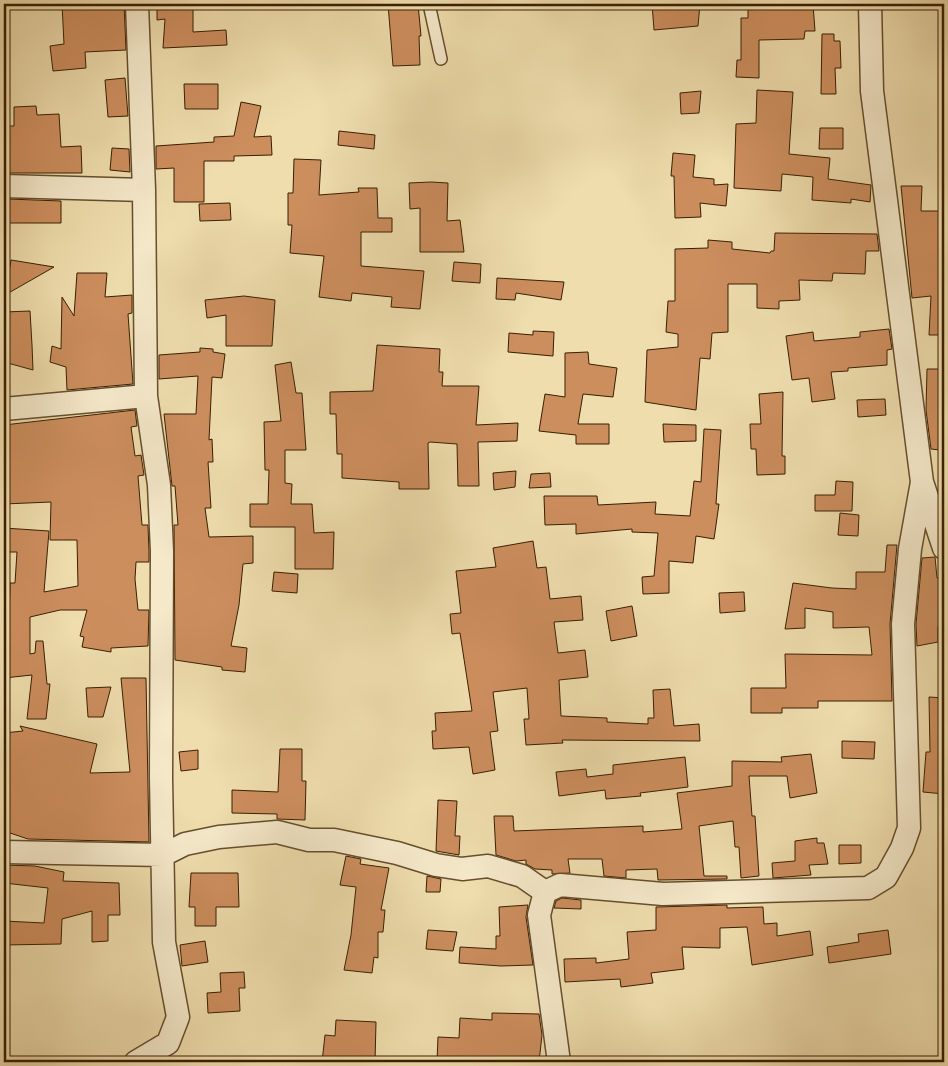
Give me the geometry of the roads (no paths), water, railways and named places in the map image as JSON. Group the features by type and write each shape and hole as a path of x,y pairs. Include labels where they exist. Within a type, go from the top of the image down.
{"street":[{"path":"136,1062 168,1044 178,1017 164,942 160,778 162,587 160,485 146,396 144,190 137,4"},
{"path":"870,4 872,91 922,482 944,548"},
{"path":"4,186 144,190"},
{"path":"4,408 146,396"},
{"path":"545,892 560,885 663,894 868,888 886,877 902,848 909,828 902,624 910,549 922,482"},
{"path":"4,852 163,855 184,844 219,837 277,832 309,840 334,840 397,853 436,865 462,869 488,866 522,876 545,892"},
{"path":"545,892 539,915 559,1062"}],"lane":[{"path":"429,4 441,59"}]}
